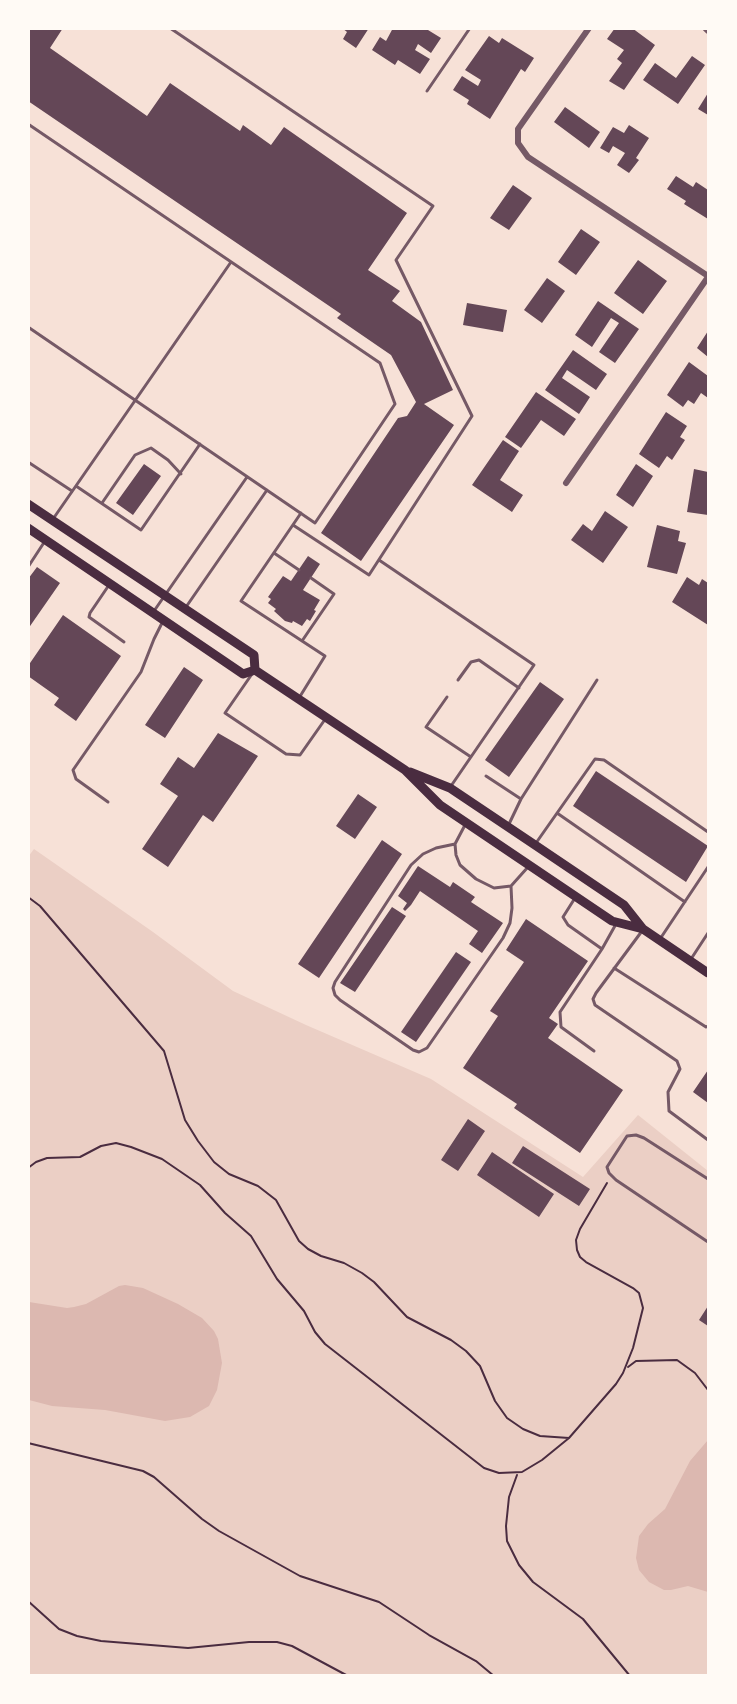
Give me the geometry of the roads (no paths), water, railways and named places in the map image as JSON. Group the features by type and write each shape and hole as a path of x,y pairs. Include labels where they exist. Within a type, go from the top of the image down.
{"main road":[{"path":"28,504 254,655 255,670"},
{"path":"28,528 243,674 255,670"},
{"path":"255,670 405,770 440,805 576,897 612,921 643,929"},
{"path":"405,770 450,788 508,826 624,905 643,929 708,973"}],"street":[{"path":"566,483 708,276 528,156 518,143 518,129 589,28"}],"lane":[{"path":"170,28 433,206 396,260 472,416 369,575 293,525"},
{"path":"427,91 470,28"},
{"path":"28,124 380,363 395,404 315,523 28,327"},
{"path":"53,519 231,262"},
{"path":"76,486 141,530 200,444"},
{"path":"102,503 135,455 151,448 168,460 181,474"},
{"path":"28,462 72,491"},
{"path":"153,612 247,477"},
{"path":"185,609 267,490"},
{"path":"299,698 325,656 241,602 301,513"},
{"path":"28,567 46,540"},
{"path":"274,553 298,570"},
{"path":"379,560 534,665 450,788"},
{"path":"302,641 334,594 311,578"},
{"path":"110,583 90,613 90,618 124,642"},
{"path":"108,802 76,779 73,770 141,672 164,620"},
{"path":"458,680 471,662 479,660 519,687"},
{"path":"255,670 225,713 286,754 300,755 327,717"},
{"path":"508,826 521,799 597,680"},
{"path":"447,697 426,727 471,758"},
{"path":"535,845 595,759 604,760 708,832"},
{"path":"486,776 521,799"},
{"path":"557,813 685,902"},
{"path":"466,823 454,844 456,855 460,865 477,879 494,888 511,886 529,865"},
{"path":"454,844 423,854 411,865 335,982 333,988 340,1000 413,1050 423,1050 503,938 510,923 511,886"},
{"path":"659,940 708,867"},
{"path":"576,897 563,917 568,925 602,949"},
{"path":"594,1051 561,1027 560,1012 617,922"},
{"path":"643,929 593,999 595,1005 677,1061 680,1070 668,1092 667,1106 669,1111 708,1140"},
{"path":"690,961 708,933"},
{"path":"614,968 706,1027 708,1026"},
{"path":"708,1179 636,1135 627,1136 607,1167 611,1175 708,1242"}]}
